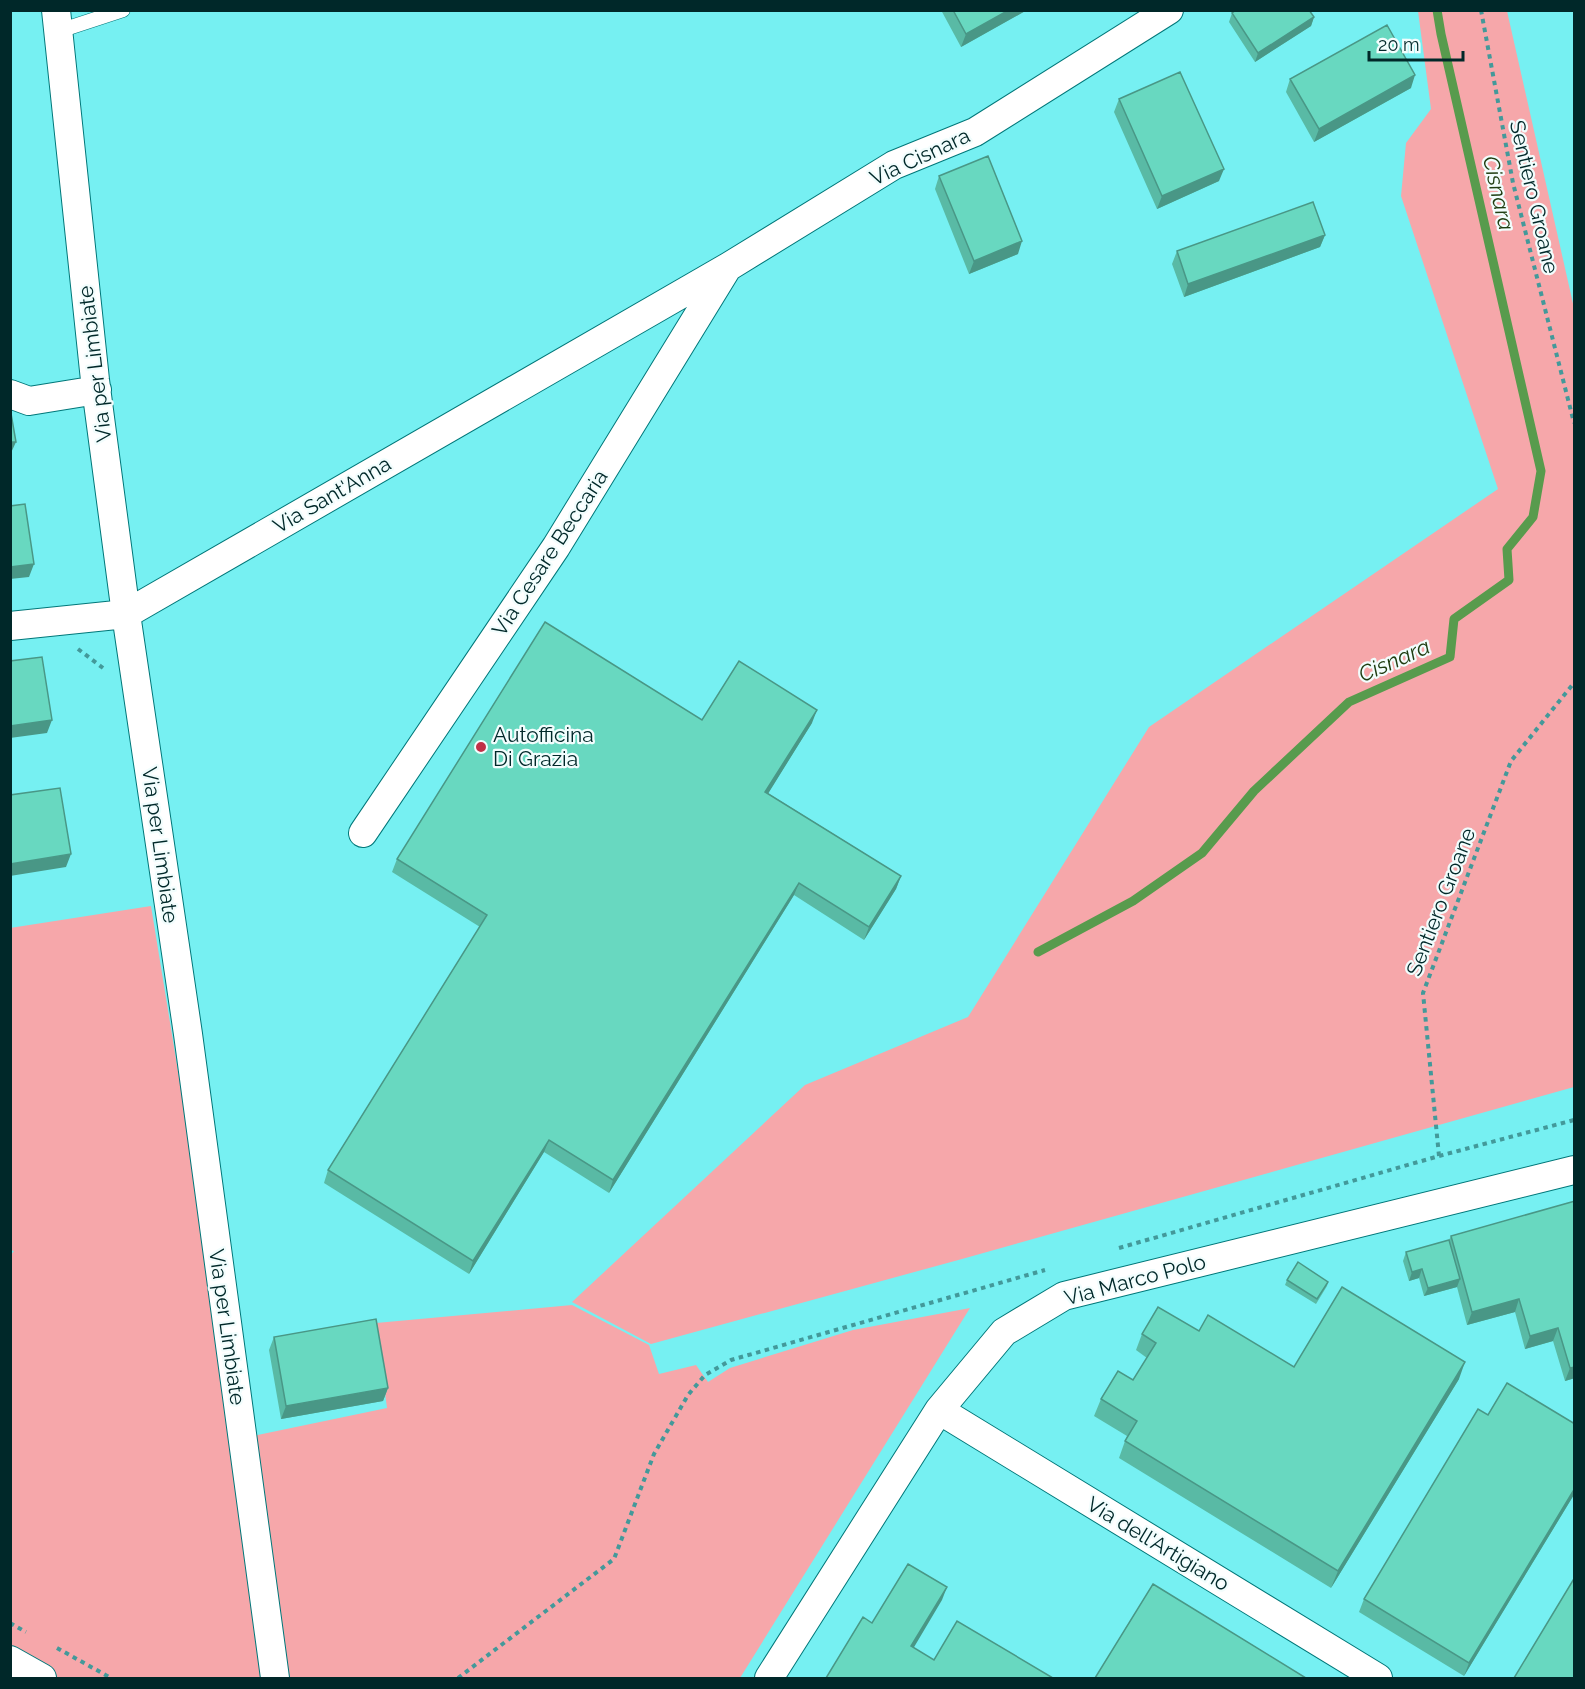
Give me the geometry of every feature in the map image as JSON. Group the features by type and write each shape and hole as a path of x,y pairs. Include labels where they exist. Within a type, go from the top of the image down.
{"street":[{"name":"Via Cisnara","path":"638,318 728,267 894,165 975,132 1169,10"},
{"name":"Via per Limbiate","path":"57,21 97,390 126,614 188,1034 275,1678"},
{"name":"Via Cesare Beccaria","path":"363,833 556,547 728,267"},
{"name":"Via Sant'Anna","path":"10,626 126,614 638,318"},
{"path":"10,394 29,401 97,390"},
{"name":"Via Marco Polo","path":"770,1678 939,1410 1004,1332 1064,1296 1575,1170"},
{"name":"Via dell'Artigiano","path":"939,1410 1378,1678"},
{"path":"10,1660 42,1678"}],"lane":[{"path":"57,21 123,10"}],"path":[{"name":"Sentiero Groane","path":"1480,10 1513,183 1575,423"},
{"name":"Sentiero Groane","path":"1439,1156 1423,993 1511,761 1575,683"},
{"path":"10,1623 30,1634"},
{"path":"50,1645 111,1678"}],"shaded area":[{"path":"1418,11 1507,11 1574,308 1574,1087 651,1344 572,1302 805,1085 968,1017 1149,727 1498,489 1401,196 1406,143 1431,109"},
{"path":"151,906 238,1439 387,1408 376,1323 572,1305 649,1345 659,1374 696,1365 708,1382 730,1368 853,1330 970,1308 740,1678 11,1678 10,1256 14,1251 10,1250 10,928"}],"building":[{"path":"953,10 1009,10 966,34"},
{"path":"1236,10 1309,10 1314,17 1258,53 1232,13"},
{"path":"1387,25 1415,75 1319,129 1290,79"},
{"path":"1180,72 1224,169 1162,196 1119,99"},
{"path":"988,156 1022,241 974,261 939,176"},
{"path":"1313,202 1325,235 1188,284 1177,251"},
{"path":"10,408 16,442 10,442"},
{"path":"25,504 34,564 10,567 10,506"},
{"path":"545,622 702,720 739,661 817,710 765,792 901,876 869,927 799,883 613,1180 549,1140 473,1261 328,1170 487,915 397,859"},
{"path":"42,657 52,720 10,726 10,661"},
{"path":"60,788 71,854 10,864 10,795"},
{"path":"1575,1201 1575,1367 1570,1368 1558,1328 1530,1336 1519,1299 1472,1312 1451,1236"},
{"path":"1449,1240 1460,1279 1428,1288 1422,1269 1412,1272 1406,1252"},
{"path":"1298,1262 1328,1282 1317,1299 1287,1280"},
{"path":"1342,1287 1465,1362 1338,1571 1125,1441 1137,1421 1101,1399 1118,1371 1133,1380 1156,1343 1142,1334 1158,1307 1199,1331 1208,1315 1294,1367"},
{"path":"376,1319 388,1388 286,1406 274,1337"},
{"path":"1507,1383 1575,1424 1575,1488 1469,1663 1364,1599 1478,1409 1488,1415"},
{"path":"908,1564 947,1587 911,1646 934,1660 957,1621 1053,1678 826,1678 863,1617 872,1623"},
{"path":"1575,1577 1575,1678 1514,1678"},
{"path":"1153,1584 1306,1678 1095,1678"}],"waterway":[{"name":"Cisnara","path":"1038,952 1133,901 1202,853 1254,791 1349,702 1450,657 1454,619 1509,580 1507,549 1533,517 1541,471 1437,10"}],"place":[{"name":"Autofficina Di Grazia","path":"481,747"}]}
